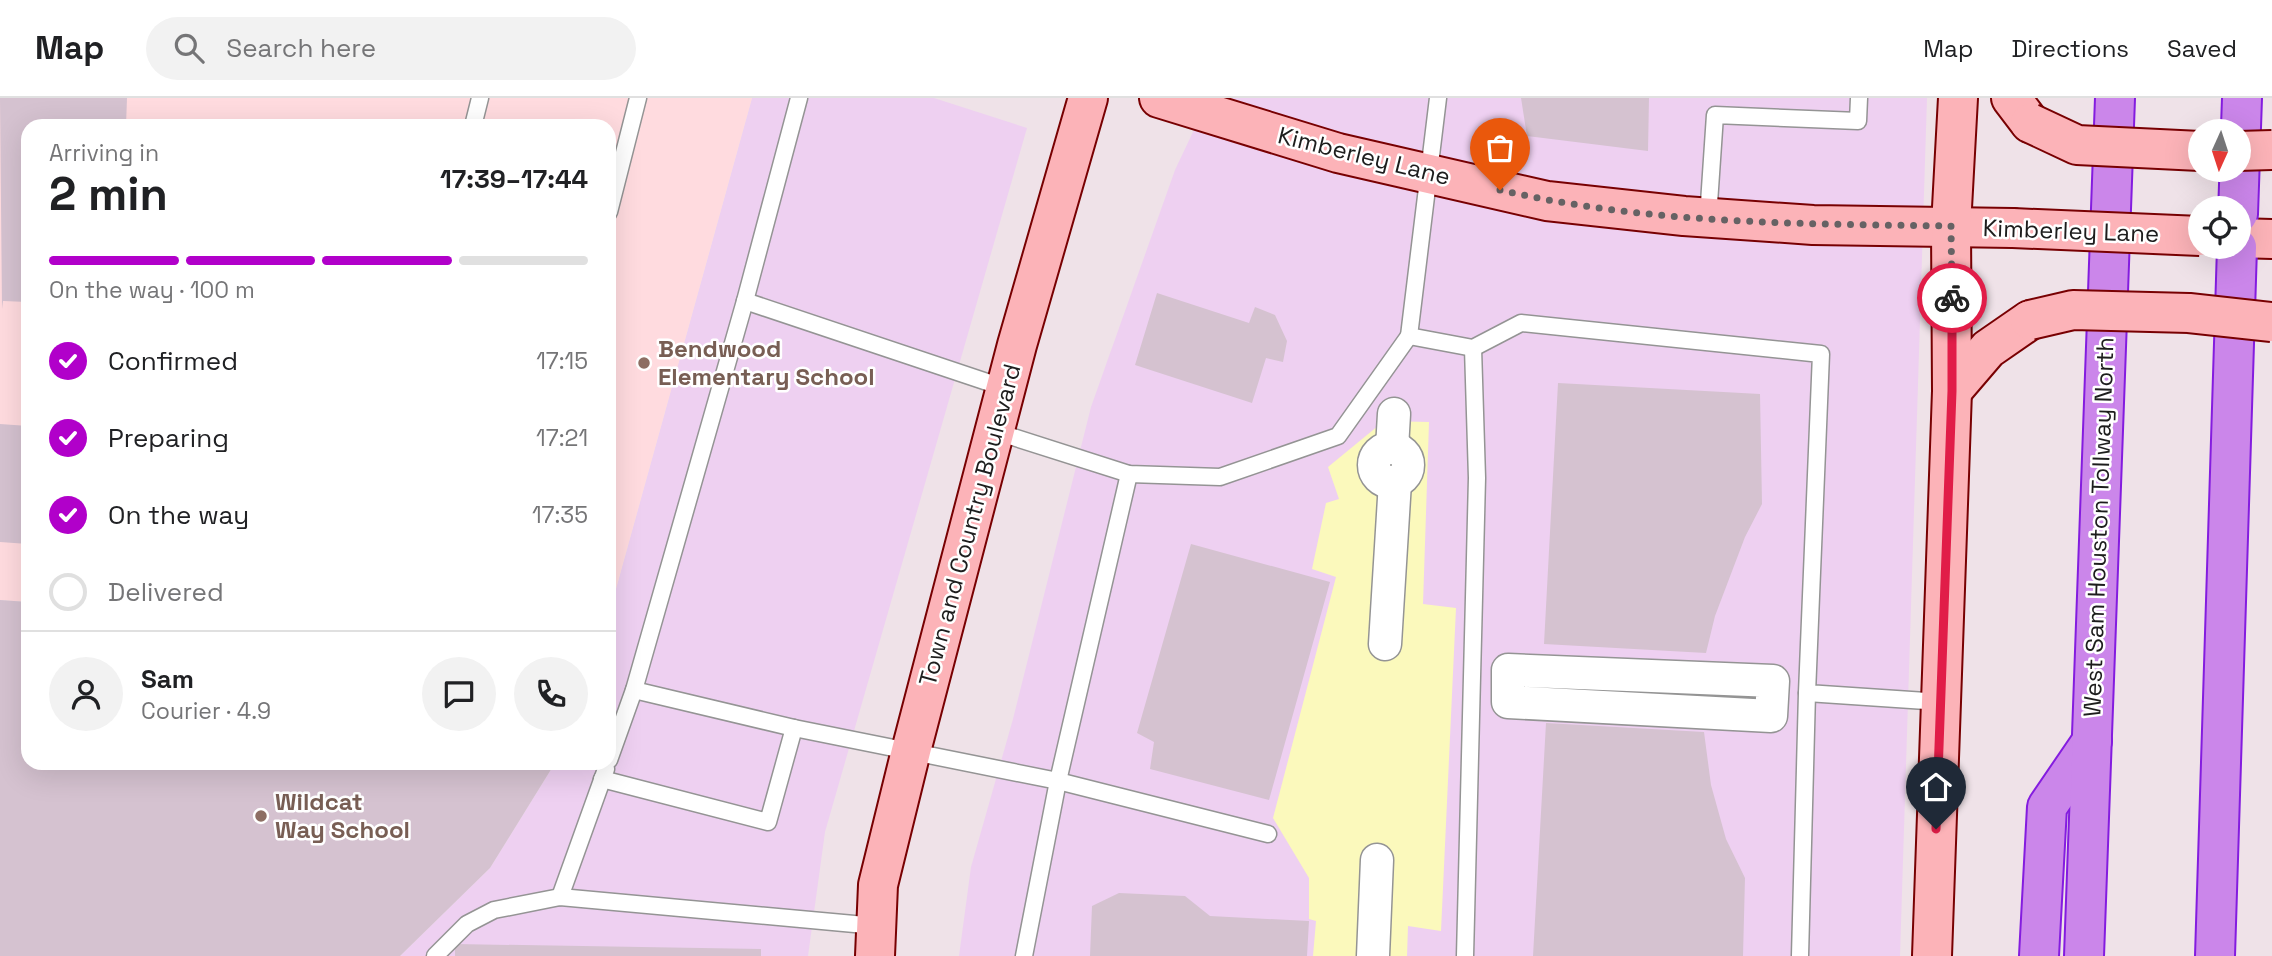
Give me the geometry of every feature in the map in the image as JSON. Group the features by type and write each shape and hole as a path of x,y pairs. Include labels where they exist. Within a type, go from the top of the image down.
{"highway":[{"name":"West Sam Houston Tollway North","path":"2084,956 2115,98"},
{"path":"2239,196 2242,98"},
{"path":"2215,956 2237,259"},
{"path":"2039,956 2047,807 2092,741"}],"street":[{"name":"Town and Country Boulevard","path":"876,941 878,885 911,751 994,431 1088,98"},
{"name":"Kimberley Lane","path":"1158,98 1338,153 1547,201 1708,218 1813,225 1951,226 2188,235"},
{"path":"1932,956 1952,391 1951,226 1958,98"},
{"path":"2020,111 2077,145 2188,150"},
{"path":"2251,150 2272,149"},
{"path":"2251,238 2272,239"},
{"path":"1952,391 1988,349 2030,320 2073,310 2189,313 2272,322"},
{"path":"1385,644 1395,482 1379,478 1374,467 1377,455 1392,447 1394,414"},
{"path":"1508,670 1605,673 1773,681 1771,716 1508,702 1508,670"},
{"path":"1556,671 1556,705"},
{"path":"1603,707 1605,673"},
{"path":"1648,675 1648,709"},
{"path":"1697,712 1699,677"},
{"path":"1373,956 1377,860"}],"lane":[{"path":"475,119 480,98"},
{"path":"616,184 638,98"},
{"path":"616,739 634,690 745,301 799,98"},
{"path":"994,431 1129,474 1220,477 1338,436 1409,337 1438,98"},
{"path":"1708,218 1715,115 1858,121 1860,98"},
{"path":"745,301 1006,388"},
{"path":"1409,337 1473,348 1521,323 1821,354 1800,956"},
{"path":"1465,956 1477,478 1473,348"},
{"path":"1024,956 1058,781 1129,474"},
{"path":"634,690 794,728 1058,781 1268,834"},
{"path":"1808,693 1941,702"},
{"path":"602,779 768,821 794,728"},
{"path":"560,897 605,770"},
{"path":"435,956 467,924 494,910 560,897 876,941"}],"shaded area":[{"name":"Bendwood Elementary School","path":"0,98 752,98 616,589 616,119 21,119 21,602 0,600"},
{"path":"752,98 934,98 1027,128 825,832 808,956 400,956 490,868 551,770 616,770 616,589"},
{"path":"1209,98 1927,98 1900,956 959,956 971,867 1013,719 1091,407 1175,170"},
{"path":"1384,421 1429,422 1423,604 1456,608 1441,931 1408,926 1407,956 1313,956 1316,921 1309,919 1309,878 1273,818 1336,577 1312,569 1326,503 1339,499 1328,467"}],"building":[{"path":"0,98 127,98 126,119 21,119 21,302 3,301 2,309"},
{"path":"1521,98 1649,98 1648,151 1527,136"},
{"path":"1157,293 1249,323 1255,307 1275,315 1287,341 1283,362 1266,358 1252,403 1135,365"},
{"path":"1558,383 1760,394 1762,504 1745,537 1715,616 1706,653 1544,644"},
{"path":"0,424 21,426 21,544 0,542"},
{"path":"1191,544 1330,582 1269,800 1150,769 1154,742 1137,733"},
{"name":"Wildcat Way School","path":"0,600 21,602 21,770 551,770 490,868 400,956 0,956"},
{"path":"1546,723 1704,732 1711,785 1726,839 1745,878 1743,956 1533,956"},
{"path":"1119,893 1185,896 1210,916 1309,921 1307,956 1090,956 1092,906"},
{"path":"455,944 761,949 761,956 455,956"}],"way so far":[{"path":"1500,190 1547,201 1708,218 1813,225 1951,226 1952,298"}],"place":[{"name":"Bendwood Elementary School","path":"644,363"},
{"name":"Wildcat Way School","path":"261,816"}],"route":[{"path":"1936,829 1952,391 1952,298"}]}
